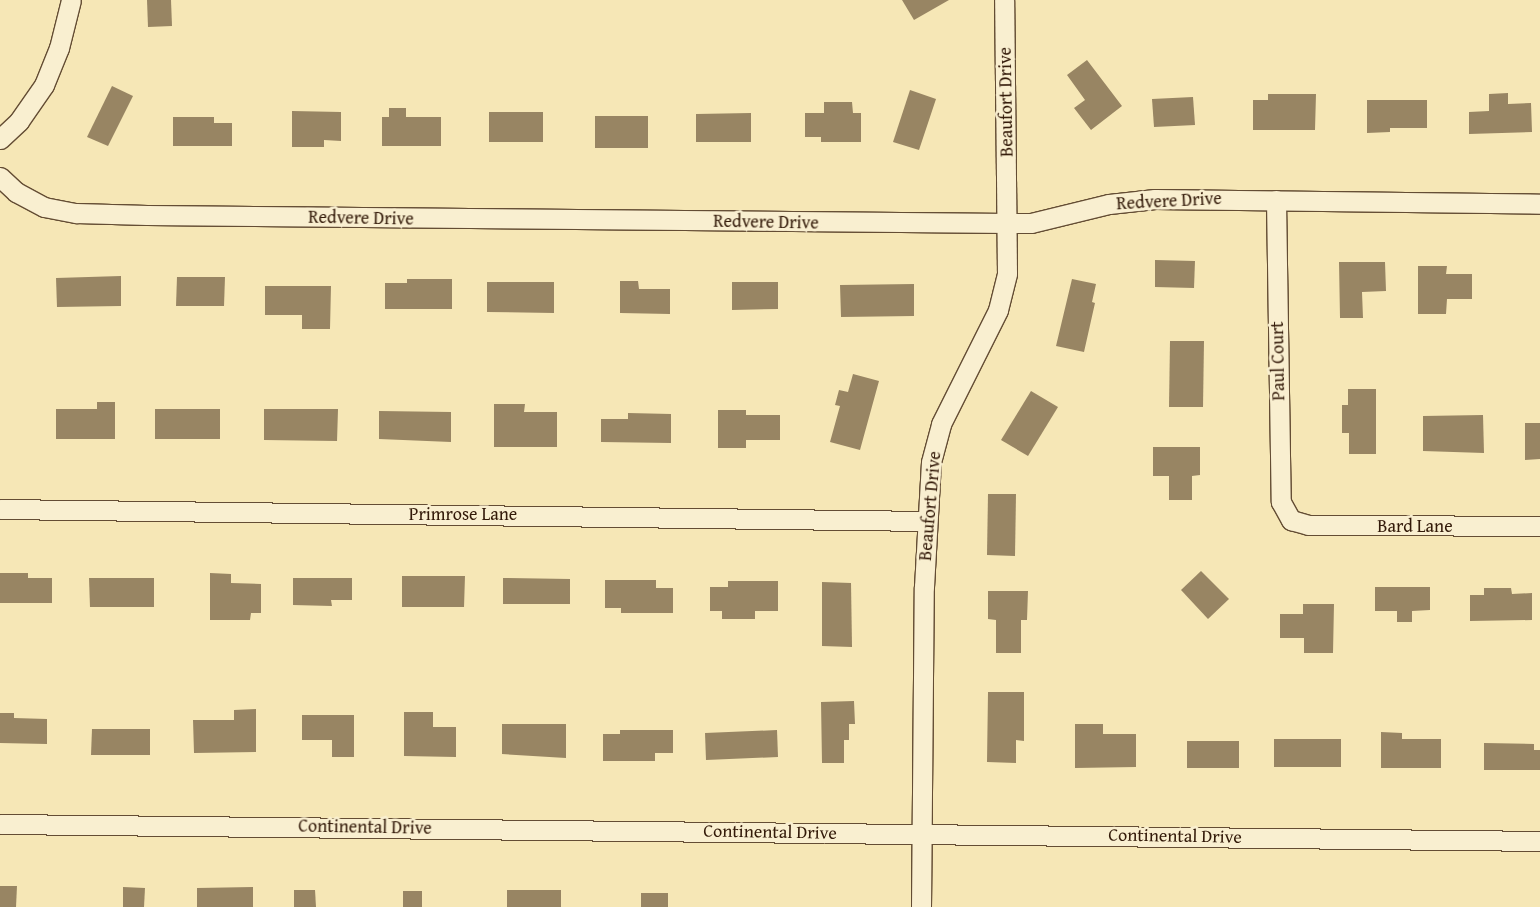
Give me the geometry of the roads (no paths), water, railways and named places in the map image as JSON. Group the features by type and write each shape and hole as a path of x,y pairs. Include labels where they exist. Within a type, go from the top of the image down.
{"street":[{"path":"0,139 19,120 44,85 59,48 71,0"},
{"name":"Beaufort Drive","path":"921,907 926,521 931,462 941,424 998,310 1007,273 1009,223 1004,0"},
{"name":"Redvere Drive","path":"0,177 16,192 44,207 76,213 1031,223 1109,204 1155,199 1540,204"},
{"name":"Paul Court","path":"1276,200 1281,502 1291,520"},
{"name":"Primrose Lane","path":"0,509 926,521"},
{"name":"Bard Lane","path":"1291,520 1308,525 1540,526"},
{"name":"Continental Drive","path":"0,824 1540,841"}]}
